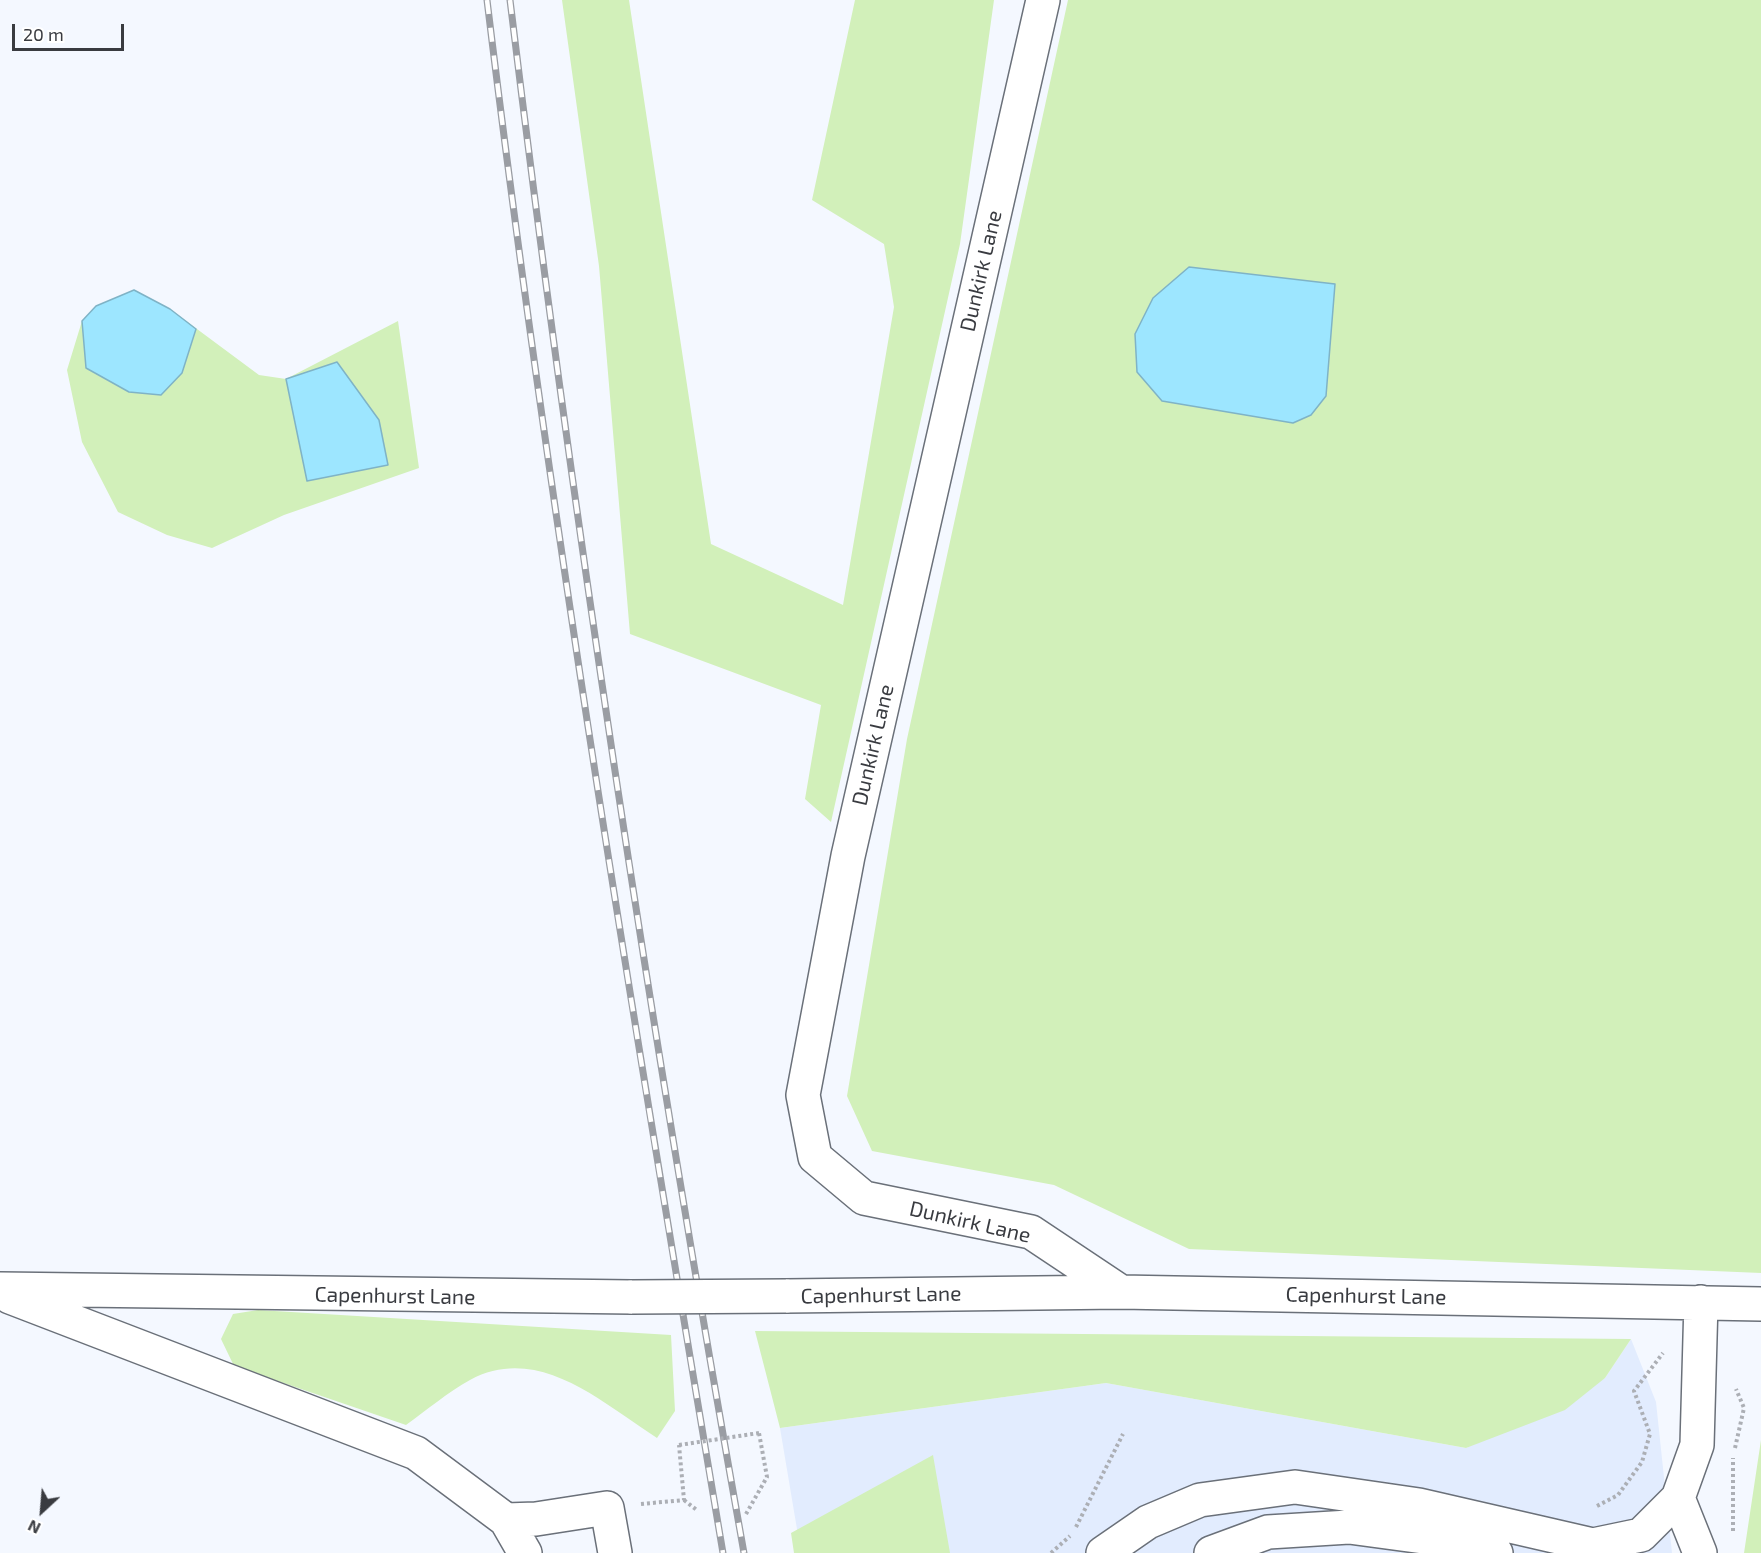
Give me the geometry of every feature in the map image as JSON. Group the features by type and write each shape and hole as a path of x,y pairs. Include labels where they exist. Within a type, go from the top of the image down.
{"street":[{"name":"Dunkirk Lane","path":"1043,0 848,856 803,1095 815,1157 864,1198 1031,1232 1121,1292"},
{"name":"Capenhurst Lane","path":"0,1291 632,1297 1121,1292 1761,1304"},
{"path":"0,1291 416,1453 506,1520 525,1553"},
{"path":"1543,1553 1641,1535 1678,1498 1697,1445 1701,1302"},
{"path":"1103,1553 1148,1522 1200,1500 1295,1487 1419,1505 1593,1545"},
{"path":"1678,1498 1700,1553"},
{"path":"506,1520 536,1519 607,1508 615,1553"},
{"path":"1117,1553 1148,1522"},
{"path":"1211,1553 1268,1532 1349,1527 1424,1537 1496,1553"}],"path":[{"path":"684,1500 679,1445 759,1433 767,1477 746,1514"},
{"path":"1073,1533 1124,1434"},
{"path":"607,1508 684,1500 698,1511"}],"shaded area":[{"path":"1631,1339 1656,1402 1672,1553 801,1553 780,1428 1106,1383 1466,1448 1605,1378"}],"green space":[{"path":"562,0 629,0 711,544 843,605 894,307 884,244 812,200 855,0 994,0 960,244 831,822 805,799 821,705 630,634 599,266"},
{"path":"1068,0 1761,0 1761,1273 1189,1249 1054,1185 872,1151 847,1096 907,739"},
{"path":"170,309 259,375 286,379 398,321 419,468 284,515 212,548 167,535 118,512 82,442 67,370 82,321"},
{"path":"258,1310 671,1335 675,1411 657,1438 569,1382 545,1373 521,1369 496,1370 470,1380 406,1425 234,1366 221,1339 233,1314"},
{"path":"755,1331 1631,1339 1605,1378 1565,1410 1466,1448 1106,1383 780,1428"},
{"path":"1761,1440 1761,1553 1744,1553"},
{"path":"933,1455 950,1553 794,1553 791,1533"}],"water":[{"path":"1189,267 1335,284 1326,396 1311,415 1293,423 1162,401 1137,372 1135,334 1153,298"},
{"path":"134,290 170,309 196,329 182,373 161,395 129,392 86,368 82,321 96,306"},
{"path":"337,362 379,420 388,465 307,481 286,379"}],"railway":[{"path":"487,0 566,584 658,1166 723,1553"},
{"path":"510,0 560,390 616,778 677,1166 744,1553"}]}
